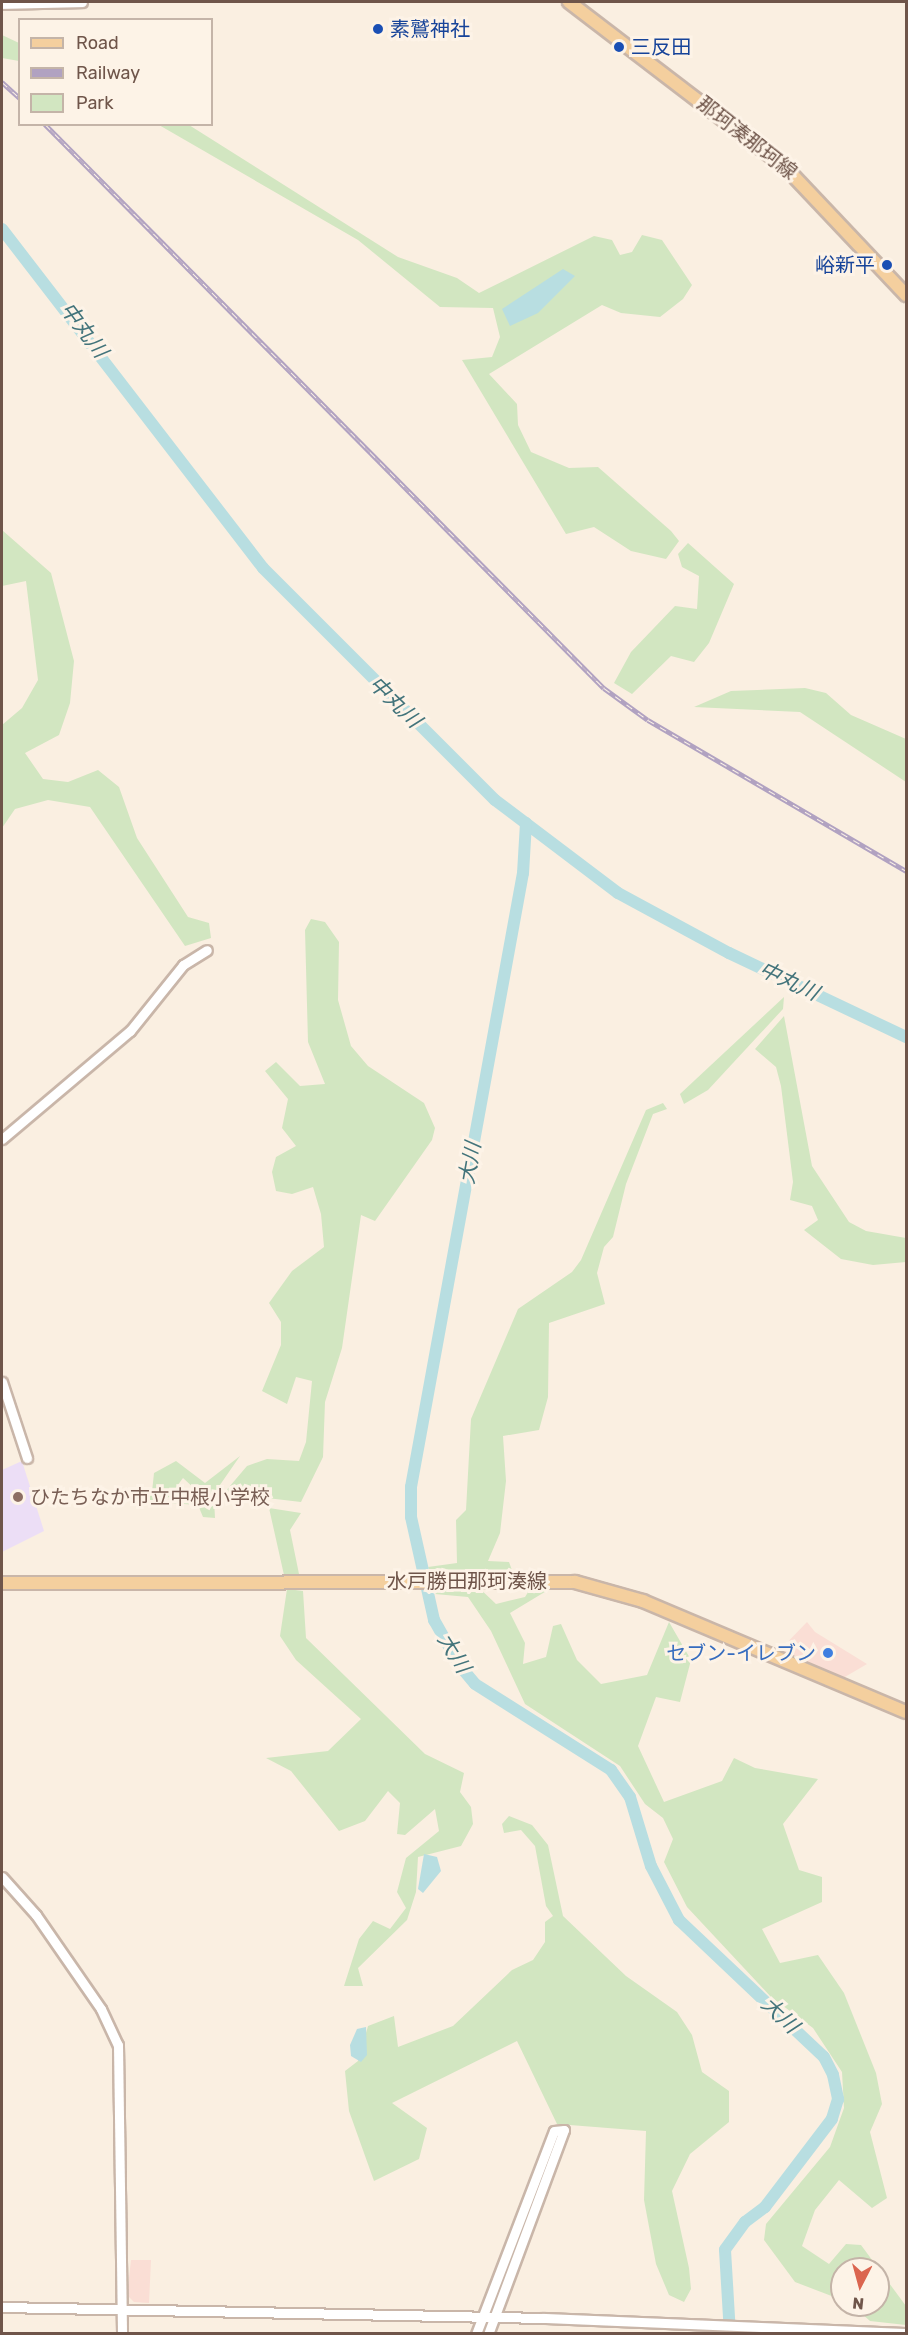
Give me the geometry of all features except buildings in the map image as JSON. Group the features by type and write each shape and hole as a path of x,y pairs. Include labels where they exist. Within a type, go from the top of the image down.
{"main road":[{"name":"那珂湊那珂線","path":"569,2 786,168 852,231 906,295"},
{"name":"水戸勝田那珂湊線","path":"2,1583 551,1580 602,1587 906,1712"}],"street":[{"path":"2,4 82,2"},
{"path":"2,1139 130,1031 183,965 207,950"},
{"path":"2,1382 27,1458"},
{"path":"2,1878 36,1915 101,2009 118,2045 122,2334"},
{"path":"476,2334 554,2131 564,2130 488,2334"},
{"path":"2,2307 717,2324 906,2333"}],"shaded area":[{"name":"ひたちなか市立中根小学校","path":"22,1461 44,1531 2,1552 2,1470"},
{"path":"807,1622 815,1632 867,1664 838,1681 776,1654"},
{"path":"131,2260 151,2260 149,2303 134,2302 127,2295"}],"green space":[{"path":"2,35 18,43 18,61 2,58"},
{"path":"161,126 191,126 398,257 457,278 479,293 594,236 612,240 620,255 632,252 642,235 662,240 692,285 683,299 660,317 621,313 602,305 489,374 517,404 518,425 531,452 569,468 598,467 671,531 679,541 666,559 631,551 594,527 566,534 462,360 492,357 500,337 493,308 440,307 358,240"},
{"path":"2,530 51,573 74,661 70,703 59,735 25,753 43,779 68,782 98,770 119,787 137,838 188,917 209,923 211,938 185,946 90,807 48,800 15,809 2,828 2,725 22,708 38,680 26,581 2,586"},
{"path":"688,543 734,584 709,643 694,662 671,656 632,694 614,683 631,652 675,606 697,609 699,576 682,567 678,554"},
{"path":"805,688 826,693 851,715 906,739 906,782 800,712 694,707 731,691"},
{"path":"311,919 325,922 339,942 338,1000 351,1046 368,1066 424,1103 435,1128 432,1140 375,1221 361,1215 342,1348 325,1402 323,1457 301,1502 224,1493 247,1466 267,1459 299,1461 306,1442 312,1381 296,1377 287,1404 262,1391 281,1345 281,1322 269,1303 292,1271 324,1247 321,1214 313,1187 292,1194 276,1191 272,1172 276,1157 296,1146 282,1128 288,1099 265,1071 276,1062 300,1086 325,1084 308,1042 305,930"},
{"path":"784,997 783,1009 708,1090 684,1104 680,1094"},
{"path":"784,1016 812,1166 849,1222 866,1231 906,1238 906,1262 873,1265 841,1259 804,1230 818,1220 812,1206 790,1200 793,1182 781,1086 776,1067 755,1049"},
{"path":"663,1103 667,1109 653,1114 626,1184 613,1237 604,1247 597,1273 605,1304 549,1323 548,1397 539,1430 503,1436 506,1481 500,1533 488,1561 509,1562 513,1573 432,1574 428,1567 457,1563 456,1520 466,1510 471,1419 518,1309 572,1272 581,1260 646,1110"},
{"path":"240,1456 213,1495 196,1490 183,1478 169,1497 152,1503 140,1496 152,1492 154,1473 176,1461 205,1483"},
{"path":"195,1494 214,1499 215,1518 203,1517 198,1505 170,1503"},
{"path":"269,1508 301,1513 290,1530 299,1574 284,1575"},
{"path":"476,1585 496,1604 525,1597 532,1586 553,1587 510,1613 525,1643 523,1664 546,1657 553,1626 561,1624 577,1660 601,1684 647,1675 669,1622 691,1660 680,1702 656,1697 638,1746 664,1802 722,1781 734,1758 755,1768 818,1779 783,1824 799,1870 822,1877 822,1902 762,1929 780,1963 818,1955 844,1993 876,2073 882,2104 870,2132 887,2198 872,2208 839,2180 815,2210 802,2246 830,2263 830,2295 795,2282 764,2240 766,2224 830,2147 844,2108 842,2072 813,2028 771,1997 687,1907 664,1862 673,1839 663,1818 645,1804 620,1766 525,1704 491,1631 468,1597 435,1594 447,1586"},
{"path":"287,1589 303,1591 306,1638 425,1754 464,1773 460,1792 471,1807 473,1824 461,1846 418,1857 416,1892 407,1920 358,1968 363,1986 344,1986 359,1939 373,1921 390,1929 406,1908 397,1892 406,1858 439,1831 435,1809 405,1835 397,1834 400,1803 388,1791 365,1821 339,1831 291,1771 266,1758 328,1751 361,1719 296,1660 280,1636"},
{"path":"509,1816 532,1825 548,1845 563,1916 626,1976 677,2012 692,2035 702,2072 729,2091 729,2122 690,2154 672,2191 689,2268 691,2289 684,2302 669,2295 656,2264 644,2200 646,2131 557,2124 517,2041 392,2103 427,2128 419,2159 374,2181 349,2111 345,2071 358,2061 368,2026 394,2016 398,2047 453,2026 512,1970 533,1960 545,1942 545,1922 553,1916 546,1906 535,1846 521,1830 504,1833 502,1824"},
{"path":"846,2244 861,2245 870,2257 835,2257"},
{"path":"890,2284 906,2306 906,2325 870,2321 866,2317 890,2317"}],"water":[{"path":"563,269 575,276 538,313 510,326 502,309"},
{"path":"424,1854 437,1857 441,1871 423,1893 418,1889"},
{"path":"366,2027 367,2055 361,2062 351,2056 350,2045 357,2029"}],"waterway":[{"name":"中丸川","path":"2,229 263,568 495,800 618,893 729,953 906,1037"},
{"name":"大川","path":"526,823 523,873 411,1487 411,1517 434,1620 460,1666 475,1684 611,1770 630,1797 651,1866 679,1920 824,2057 833,2075 838,2099 832,2119 765,2207 745,2222 725,2250 730,2334"}],"railway":[{"path":"2,82 18,96"},
{"path":"47,126 604,688 648,720 906,871"}],"place":[{"name":"素鷲神社","path":"378,29"},
{"name":"三反田","path":"619,47"},
{"name":"峪新平","path":"887,265"},
{"name":"ひたちなか市立中根小学校","path":"18,1497"},
{"name":"セブン-イレブン","path":"828,1653"}]}
